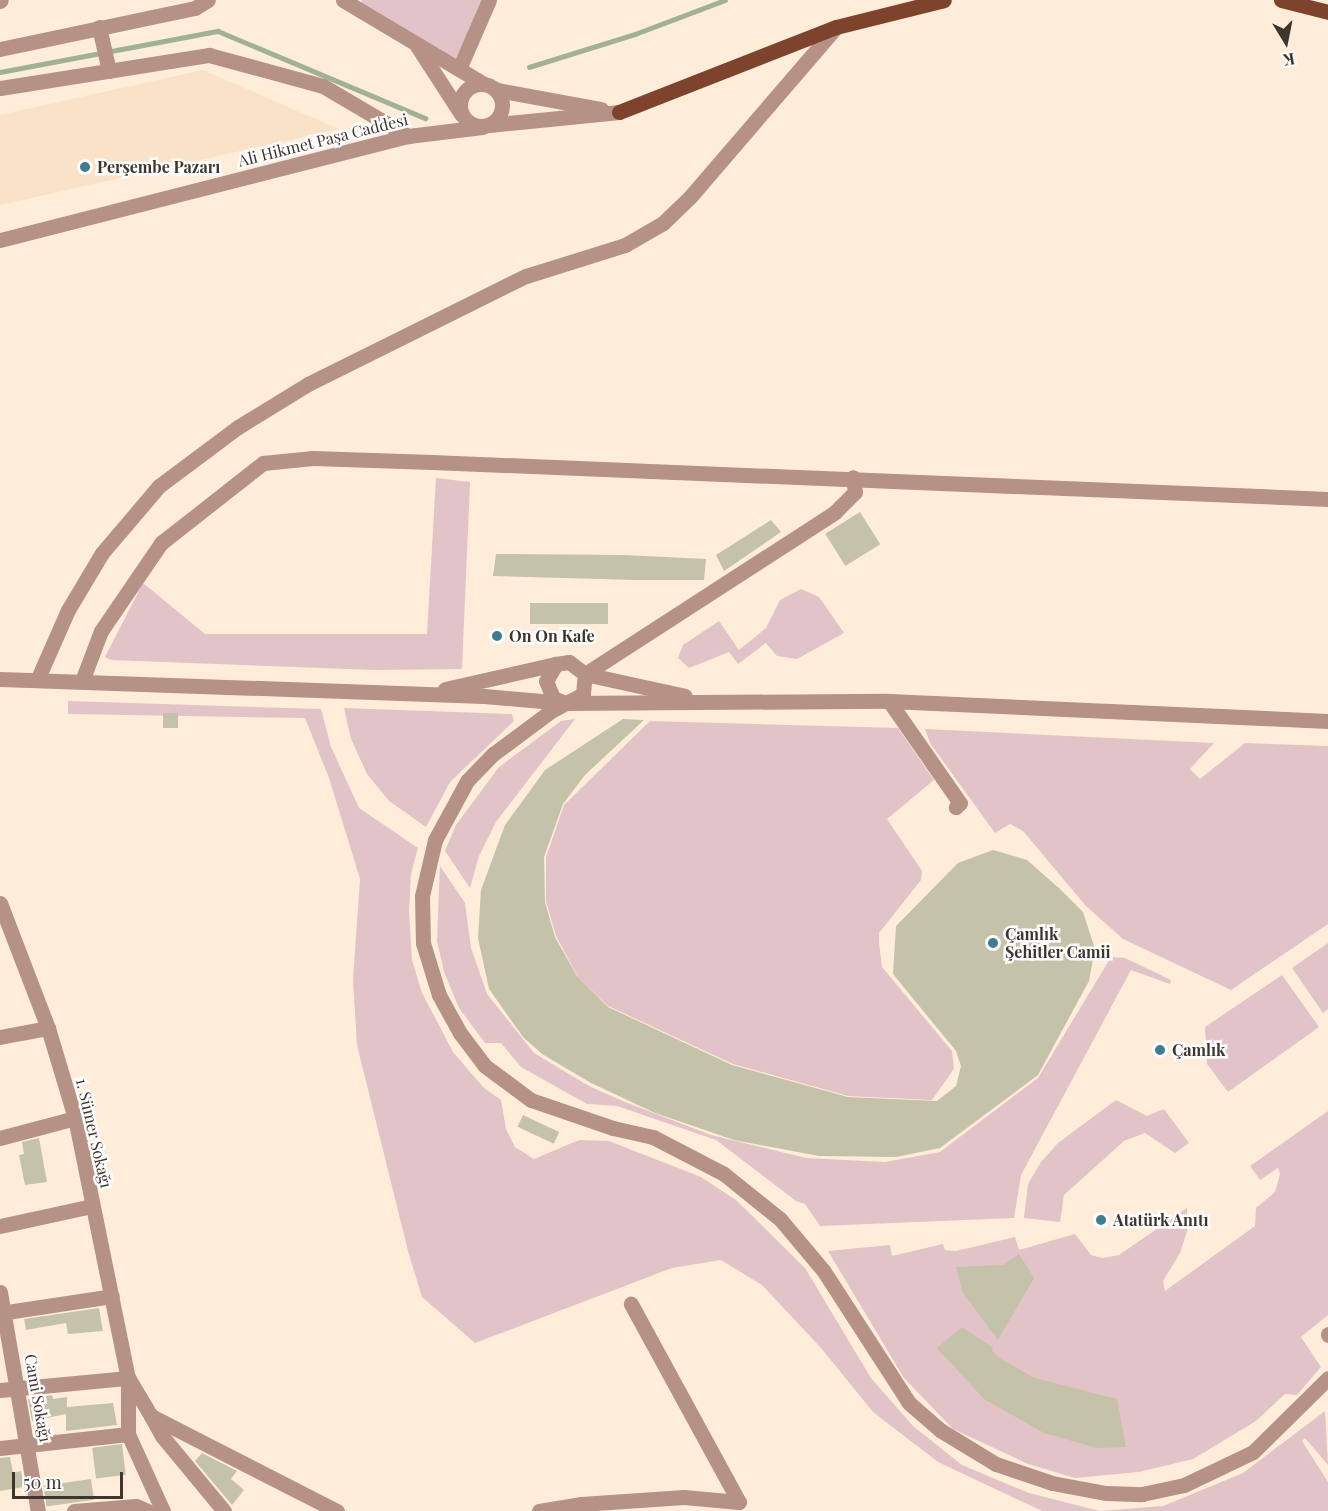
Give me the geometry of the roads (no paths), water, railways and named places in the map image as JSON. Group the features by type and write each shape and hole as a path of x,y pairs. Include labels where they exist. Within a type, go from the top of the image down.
{"main road":[{"path":"619,112 836,27 944,0"},
{"path":"1281,0 1328,12"}],"street":[{"path":"0,49 195,8 208,0"},
{"path":"344,0 361,4 416,44 490,87 619,112"},
{"path":"459,69 489,0"},
{"path":"99,27 109,71"},
{"path":"38,678 68,610 102,553 159,486 238,427 308,384 526,276 625,245 663,223 690,197 836,27"},
{"path":"416,44 464,117 485,126 502,110 490,87"},
{"path":"0,88 209,55 323,87 408,136"},
{"path":"464,117 459,104 464,91 490,87"},
{"name":"Ali Hikmet Paşa Caddesi","path":"0,240 408,136 619,112"},
{"path":"82,681 101,631 161,543 263,463 313,458 853,477 1328,499"},
{"path":"585,674 835,512 855,492 853,477"},
{"path":"562,662 547,674 546,687 553,698 565,704"},
{"path":"422,694 562,662 576,664 585,674 709,702"},
{"path":"585,674 584,694 565,704 493,754 467,781 435,840 422,896 423,943 439,995 460,1033 485,1066 531,1100 613,1128 653,1137 724,1174 780,1219 823,1270 909,1403 940,1430 996,1464 1052,1484 1106,1493 1142,1494 1184,1485 1253,1452 1325,1386"},
{"path":"1,683 38,678 422,694 565,704 889,701 1328,721"},
{"path":"889,701 960,803 956,807"},
{"name":"1. Sümer Sokağı","path":"0,903 48,1028 75,1118 128,1378"},
{"path":"0,1037 48,1028"},
{"path":"0,1138 75,1118"},
{"path":"0,1226 92,1206"},
{"name":"Cami Sokağı","path":"0,1292 38,1511"},
{"path":"2,1313 112,1296"},
{"path":"539,1511 581,1504 740,1502 631,1304"},
{"path":"0,1389 128,1378"},
{"path":"128,1378 162,1436 224,1511"},
{"path":"128,1378 128,1434 163,1511"},
{"path":"152,1416 337,1511"},
{"path":"0,1448 128,1434"},
{"path":"74,1511 136,1506 148,1511"}],"waterway":[{"path":"529,67 635,34 725,0"},
{"path":"0,72 218,31 425,118"}],"place":[{"name":"Perşembe Pazarı","path":"85,167"},
{"name":"On On Kafe","path":"497,636"},
{"name":"Çamlık Şehitler Camii","path":"993,943"},
{"name":"Çamlık","path":"1160,1050"},
{"name":"Atatürk Anıtı","path":"1101,1220"}]}
